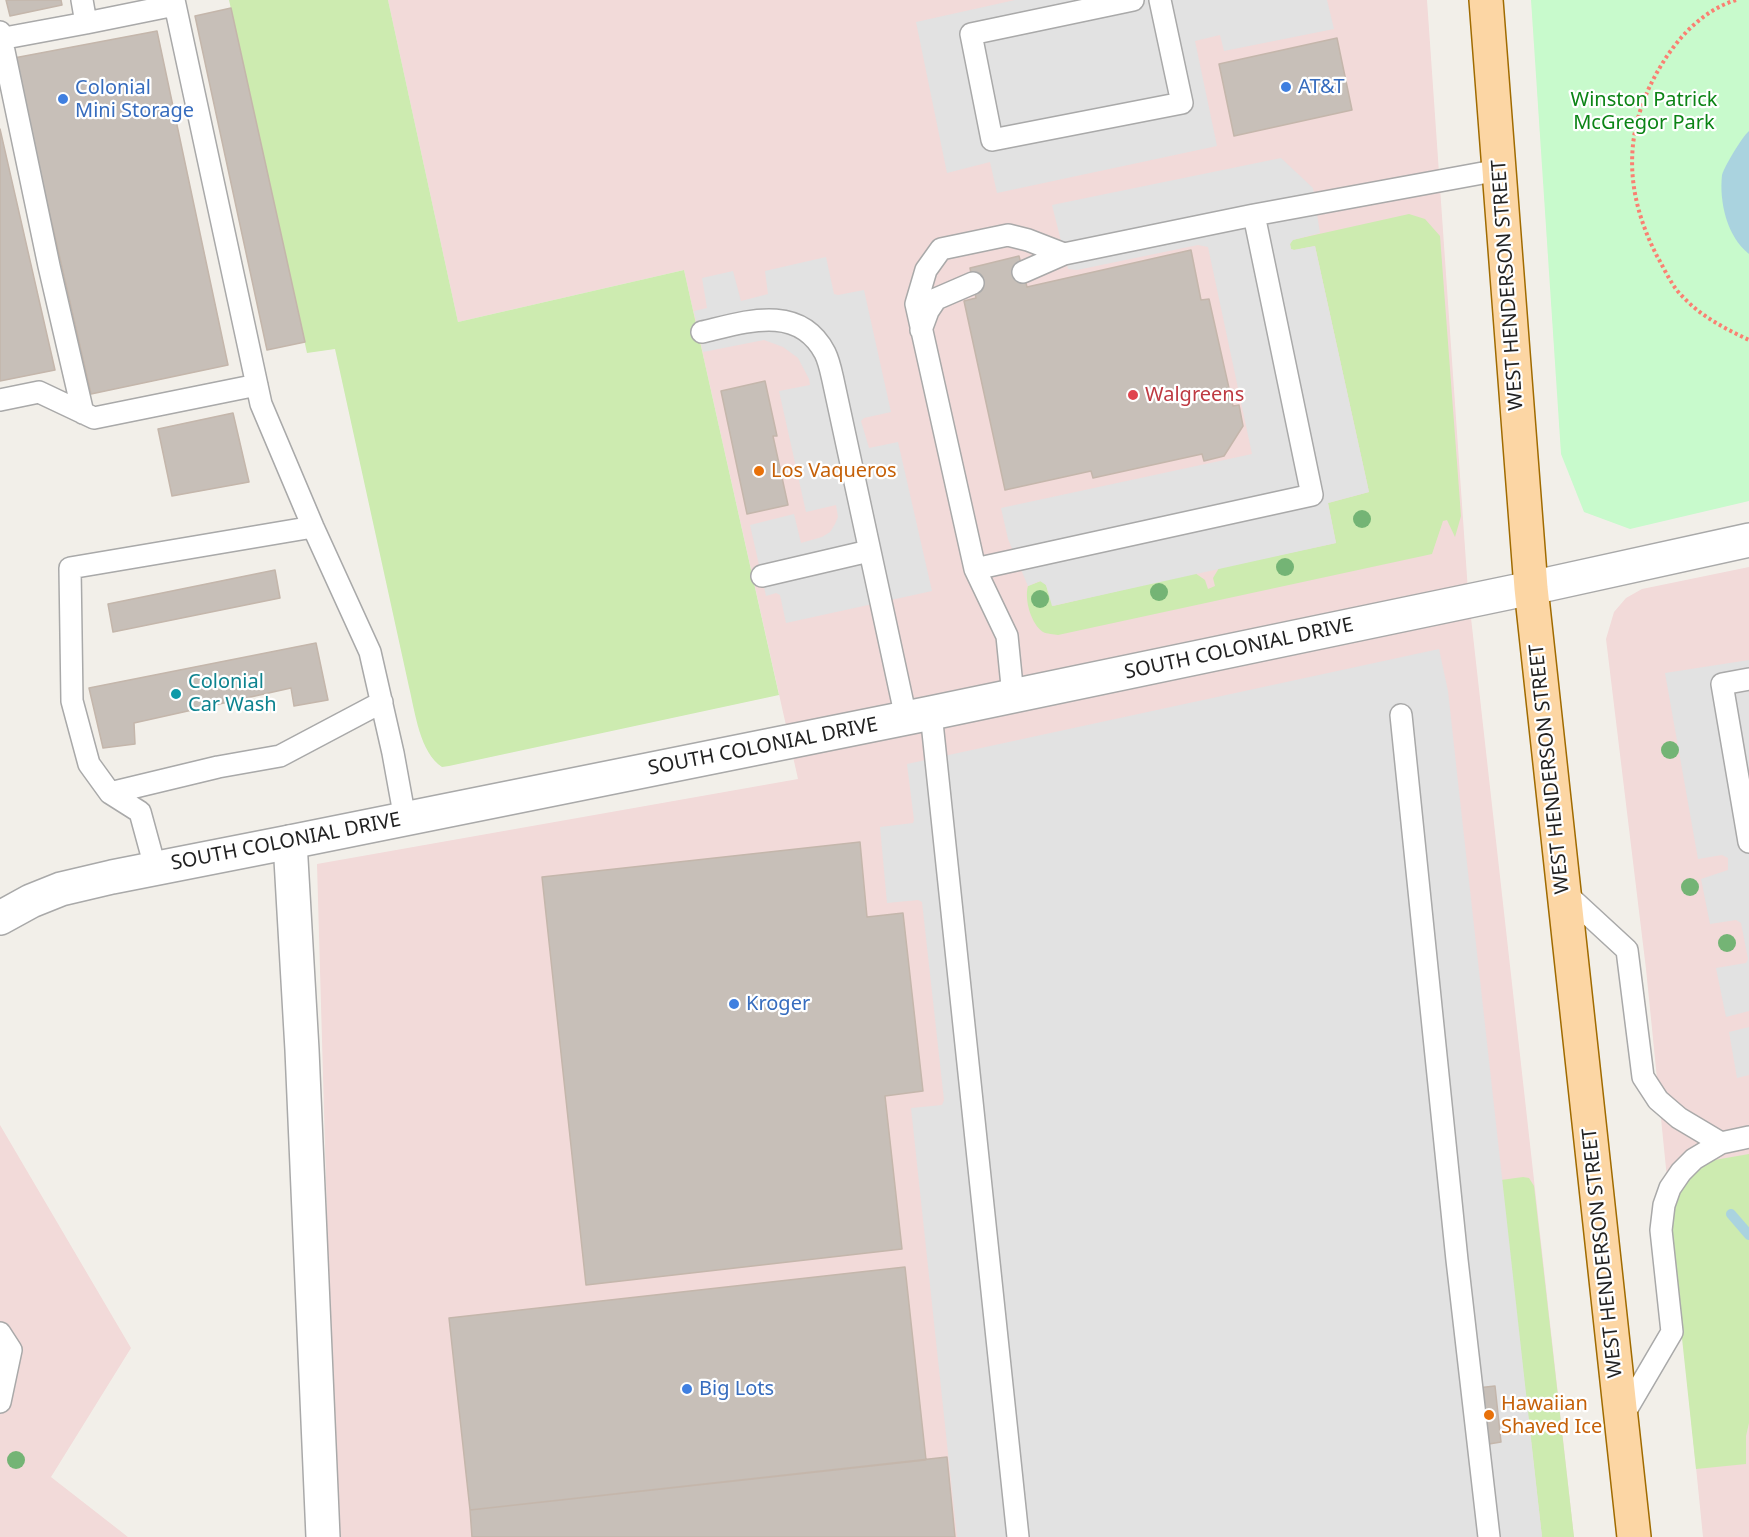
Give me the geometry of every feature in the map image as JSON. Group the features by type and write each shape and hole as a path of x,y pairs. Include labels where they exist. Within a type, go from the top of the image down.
{"main road":[{"name":"WEST HENDERSON STREET","path":"1486,0 1531,588 1634,1537"}],"street":[{"name":"SOUTH COLONIAL DRIVE","path":"0,918 31,901 62,889 155,867 291,842 918,716 1749,540"},
{"path":"291,842 322,1537"}],"lane":[{"path":"81,0 86,23"},
{"path":"1133,0 972,33 992,140 1182,103 1160,0"},
{"path":"83,413 0,37 86,23 174,2 261,404 313,527 370,652 405,819"},
{"path":"1023,272 1064,254 1254,215 1499,170"},
{"path":"975,568 1312,495 1254,215"},
{"path":"1013,696 1006,636 975,568 916,304 926,270 941,249 1008,235 1064,254"},
{"path":"921,330 928,311 936,299 973,283"},
{"path":"702,332 760,319 782,321 802,327 816,339 826,354 833,380 869,551 918,716 1018,1537"},
{"path":"0,400 39,392 94,418 257,385"},
{"path":"155,867 140,812 110,793 89,764 72,701 70,568 313,527"},
{"path":"762,576 869,551"},
{"path":"1749,679 1722,684 1749,842"},
{"path":"110,793 218,767 280,756 381,702"},
{"path":"1401,714 1456,1260 1489,1537"},
{"path":"1563,891 1627,950 1643,1077 1658,1100 1679,1118 1721,1143"},
{"path":"1621,1419 1672,1332 1661,1230 1664,1205 1670,1188 1694,1159 1721,1143 1749,1137"},
{"path":"0,1333 11,1350 0,1402"}],"path":[{"path":"1736,0 1728,2 1692,25 1674,44 1657,71 1637,120 1632,140 1632,161 1634,186 1640,213 1667,274 1683,297 1708,318 1749,340"}],"shaded area":[{"path":"388,0 1427,0 1468,591 1574,1537 338,1537 317,864 798,779 684,270 458,322"},
{"path":"1015,0 1327,0 1334,29 1224,51 1220,35 1195,41 1217,146 997,193 990,162 947,173 916,22"},
{"path":"1281,158 1313,188 1320,233 1293,240 1290,244 1291,249 1294,250 1315,246 1369,492 1328,503 1336,543 1052,606 1046,585 1040,581 1028,586 1008,539 1001,508 1252,454 1208,247 1198,245 1077,270 1068,269 1052,205"},
{"path":"826,257 834,294 864,290 891,412 864,418 861,421 869,448 898,442 932,591 786,623 780,595 776,593 766,596 750,525 794,514 801,543 822,537 830,532 838,517 836,505 806,512 779,391 810,385 809,379 798,358 783,347 764,340 703,352 694,311 707,308 702,278 733,271 741,301 768,294 765,271"},
{"path":"1749,567 1749,1537 1703,1537 1646,969 1606,639 1614,612 1626,598 1642,589"},
{"path":"1439,649 1448,691 1542,1537 957,1537 911,1108 942,1105 944,1100 922,902 918,900 887,903 880,827 913,823 907,764"},
{"path":"1749,660 1749,1011 1726,1017 1716,968 1746,963 1748,959 1741,923 1736,920 1710,924 1701,879 1728,870 1728,858 1722,855 1698,859 1665,673"},
{"path":"1749,1027 1749,1075 1737,1078 1729,1032"},
{"path":"0,1125 131,1348 51,1477 128,1537 0,1537"}],"green space":[{"path":"229,0 388,0 458,322 684,270 779,695 449,766 442,767 435,761 423,742 416,720 335,349 307,353"},
{"name":"Winston Patrick McGregor Park","path":"1531,0 1749,0 1749,501 1630,529 1584,512 1561,454"},
{"path":"1409,214 1425,219 1440,236 1461,516 1455,537 1447,520 1443,521 1432,554 1058,635 1045,633 1039,628 1030,611 1027,591 1028,586 1041,581 1046,585 1053,606 1195,573 1205,580 1208,589 1215,586 1213,578 1219,568 1336,543 1328,503 1369,492 1315,246 1294,250 1291,249 1290,244 1292,240"},
{"path":"1749,1154 1749,1423 1746,1436 1746,1464 1696,1469 1669,1217 1683,1174 1697,1163"},
{"path":"1529,1178 1534,1186 1574,1537 1542,1537 1501,1180"}],"water":[{"path":"1749,131 1749,254 1741,247 1730,229 1723,207 1721,185 1726,166"}],"building":[{"path":"6,0 61,0 62,5 10,16"},
{"path":"231,8 305,342 267,350 195,16"},
{"path":"157,31 228,365 91,394 14,58"},
{"name":"AT&T","path":"1337,38 1352,110 1234,136 1219,64"},
{"path":"0,129 55,370 0,381"},
{"name":"Walgreens","path":"1191,250 1201,300 1209,299 1233,406 1239,405 1243,426 1224,456 1204,461 1202,454 1093,478 1091,471 1005,490 964,301 976,298 970,268 1019,256 1027,287"},
{"name":"Los Vaqueros","path":"765,381 777,436 773,436 788,505 747,514 721,391"},
{"path":"233,413 249,482 172,496 158,429"},
{"path":"275,570 280,598 113,632 108,604"},
{"name":"Colonial Car Wash","path":"316,643 328,700 294,706 291,688 134,723 135,744 103,748 89,688"},
{"name":"Kroger","path":"860,842 867,917 903,913 923,1091 885,1096 902,1249 586,1285 542,877"},
{"name":"Big Lots","path":"905,1267 926,1460 470,1510 449,1318"},
{"name":"Hawaiian Shaved Ice","path":"1495,1386 1501,1442 1483,1445 1477,1388"},
{"path":"947,1457 955,1537 472,1537 470,1510"}],"waterway":[{"path":"1731,1214 1749,1235"}],"place":[{"name":"AT&T","path":"1286,87"},
{"name":"Colonial Mini Storage","path":"63,99"},
{"name":"Walgreens","path":"1133,395"},
{"name":"Los Vaqueros","path":"759,471"},
{"name":"Colonial Car Wash","path":"176,694"},
{"name":"Kroger","path":"734,1004"},
{"name":"Big Lots","path":"687,1389"},
{"name":"Hawaiian Shaved Ice","path":"1489,1415"}]}
